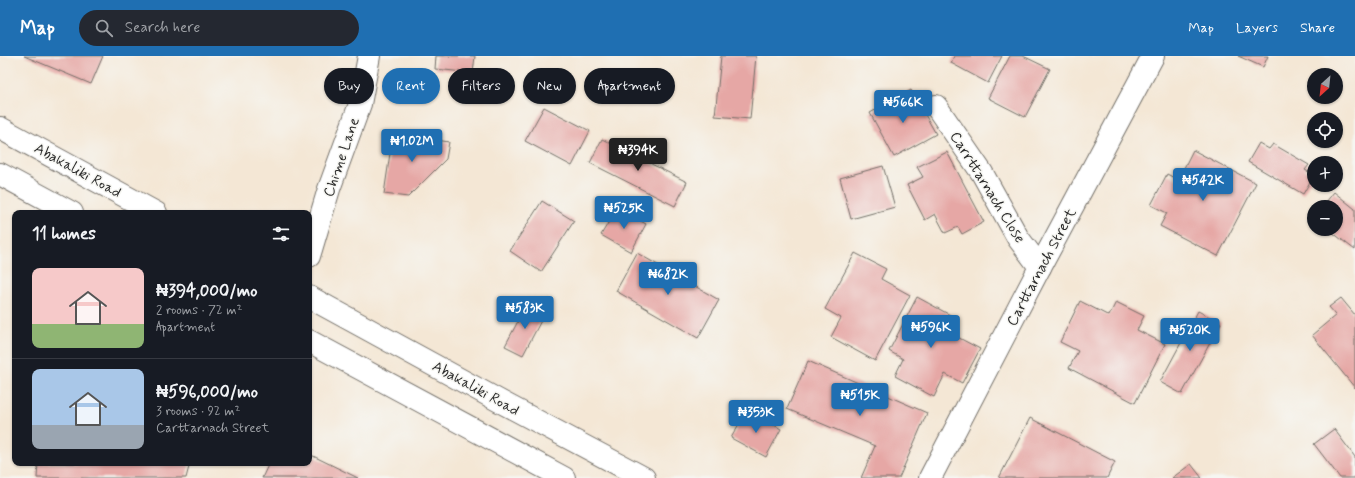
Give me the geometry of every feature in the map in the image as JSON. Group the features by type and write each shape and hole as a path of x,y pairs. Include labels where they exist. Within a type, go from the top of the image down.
{"main road":[{"name":"Chime Lane","path":"312,246 329,190 360,104 369,56"},
{"name":"Carttarnach Street","path":"930,478 1040,267 1153,56"},
{"name":"Carrttarnach Close","path":"936,106 982,174 1018,238 1040,267"},
{"name":"Abakaliki Road","path":"0,128 150,210"},
{"path":"0,174 66,210"},
{"name":"Abakaliki Road","path":"312,299 644,478"},
{"path":"312,343 564,478"}],"building":[{"path":"24,56 103,56 91,84"},
{"path":"436,56 475,56 474,68 448,68 448,70 435,68"},
{"path":"721,56 756,56 750,119 715,116"},
{"path":"954,56 1002,56 988,83 951,63"},
{"path":"1010,56 1023,56 1050,69 1025,117 988,98"},
{"path":"1238,56 1268,56 1263,67"},
{"path":"911,90 936,134 894,157 870,113"},
{"path":"544,107 590,131 572,166 525,141"},
{"path":"393,133 449,142 446,159 408,197 384,194"},
{"path":"602,139 687,182 675,206 590,163"},
{"path":"1259,143 1269,149 1273,144 1307,164 1305,170 1307,171 1307,187 1303,194 1248,162"},
{"path":"1193,150 1256,183 1218,256 1160,226 1167,213 1151,205 1167,174 1178,180"},
{"path":"947,152 984,222 962,234 958,227 945,233 935,214 925,220 907,185 923,177 917,167"},
{"path":"883,166 895,207 851,219 840,178"},
{"path":"1334,192 1355,209 1355,250 1337,236 1343,236 1343,200 1328,200"},
{"path":"542,201 574,221 541,272 510,251"},
{"path":"617,208 646,224 631,252 601,235"},
{"path":"637,253 719,300 698,338 616,291"},
{"path":"855,253 886,269 881,279 910,295 875,361 831,337 841,318 825,309"},
{"path":"917,297 952,316 944,330 980,349 962,383 945,374 934,397 895,376 903,359 889,351"},
{"path":"1341,298 1355,315 1355,388 1312,335 1336,315 1329,307"},
{"path":"1080,301 1109,316 1116,302 1144,316 1137,330 1165,344 1135,403 1069,368 1078,351 1060,342"},
{"path":"527,304 545,313 523,355 505,346"},
{"path":"1198,311 1221,323 1182,394 1160,382"},
{"path":"808,361 927,413 899,478 861,478 875,446 787,409"},
{"path":"747,410 781,429 766,457 731,438"},
{"path":"1030,418 1115,462 1107,478 999,478"},
{"path":"1334,429 1355,457 1355,478 1340,478 1314,444"},
{"path":"312,455 358,478 262,478 268,466 312,466"},
{"path":"1191,464 1202,478 1172,478"},
{"path":"38,466 189,466 186,478 37,478"}]}
